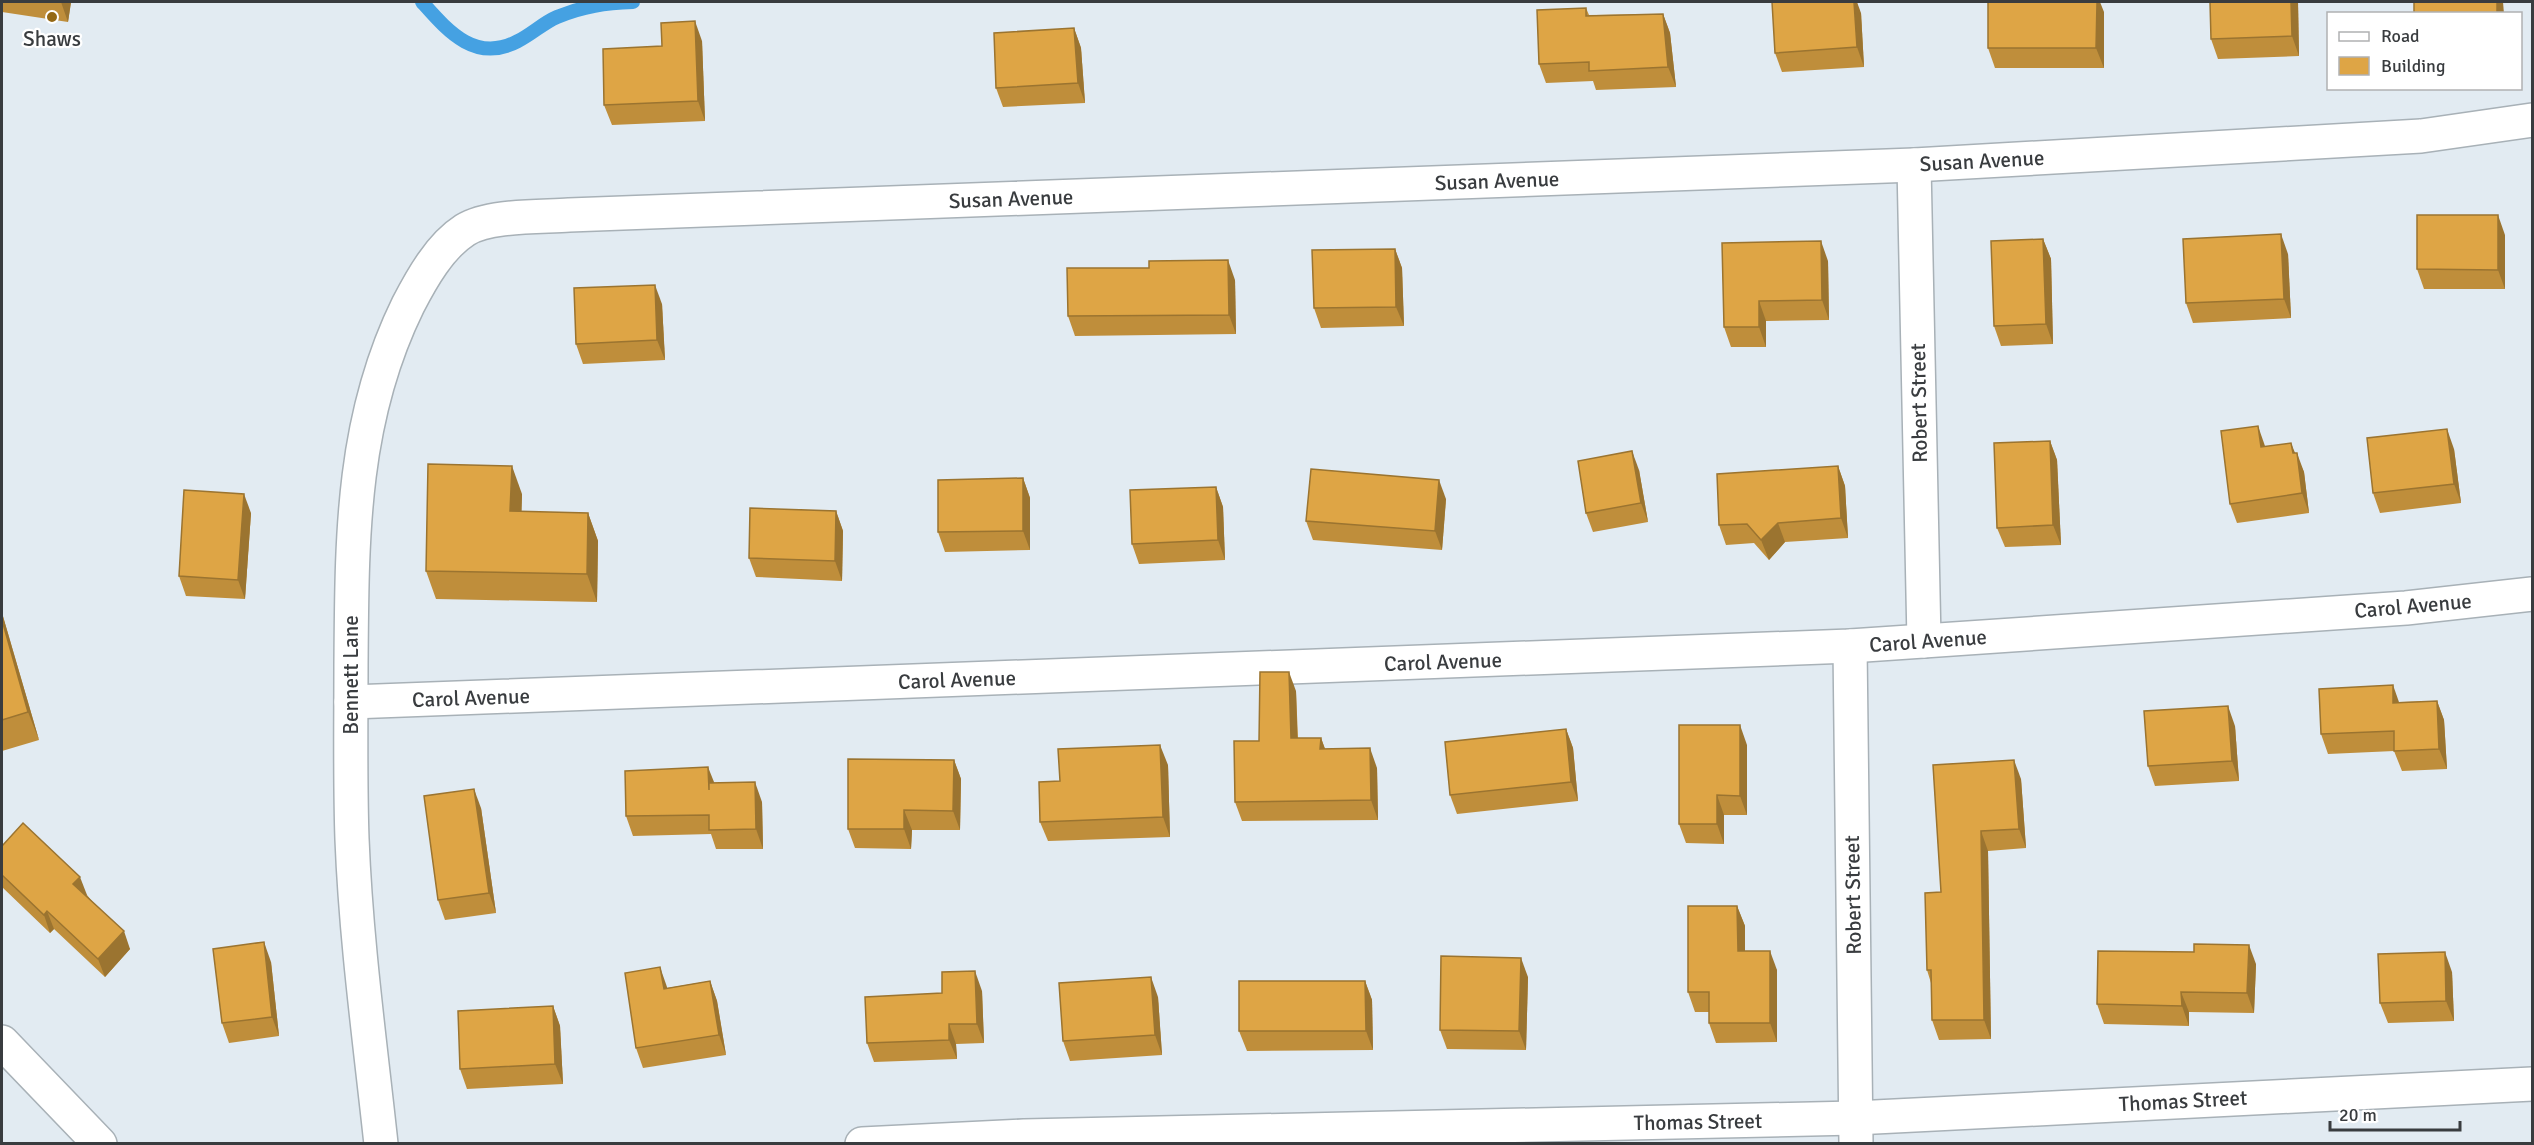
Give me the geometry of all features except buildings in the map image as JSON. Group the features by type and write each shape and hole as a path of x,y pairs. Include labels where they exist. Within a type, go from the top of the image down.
{"street":[{"name":"Susan Avenue","path":"462,232 477,224 492,221 569,215 1914,165 2421,136 2532,120"},
{"name":"Robert Street","path":"1914,165 1924,641"},
{"name":"Bennett Lane","path":"381,1143 355,888 351,568 360,455 383,366 410,303 435,261 462,232"},
{"name":"Carol Avenue","path":"351,702 1850,646 2406,608 2532,594"},
{"name":"Robert Street","path":"1850,646 1855,1131"},
{"path":"2,1042 100,1143"},
{"name":"Thomas Street","path":"862,1143 1024,1136 1855,1131 2532,1084"}],"waterway":[{"path":"422,2 463,41 488,49 503,47 518,41 552,19 576,10 604,4 633,2"}],"place":[{"name":"Shaws","path":"52,17"}]}
